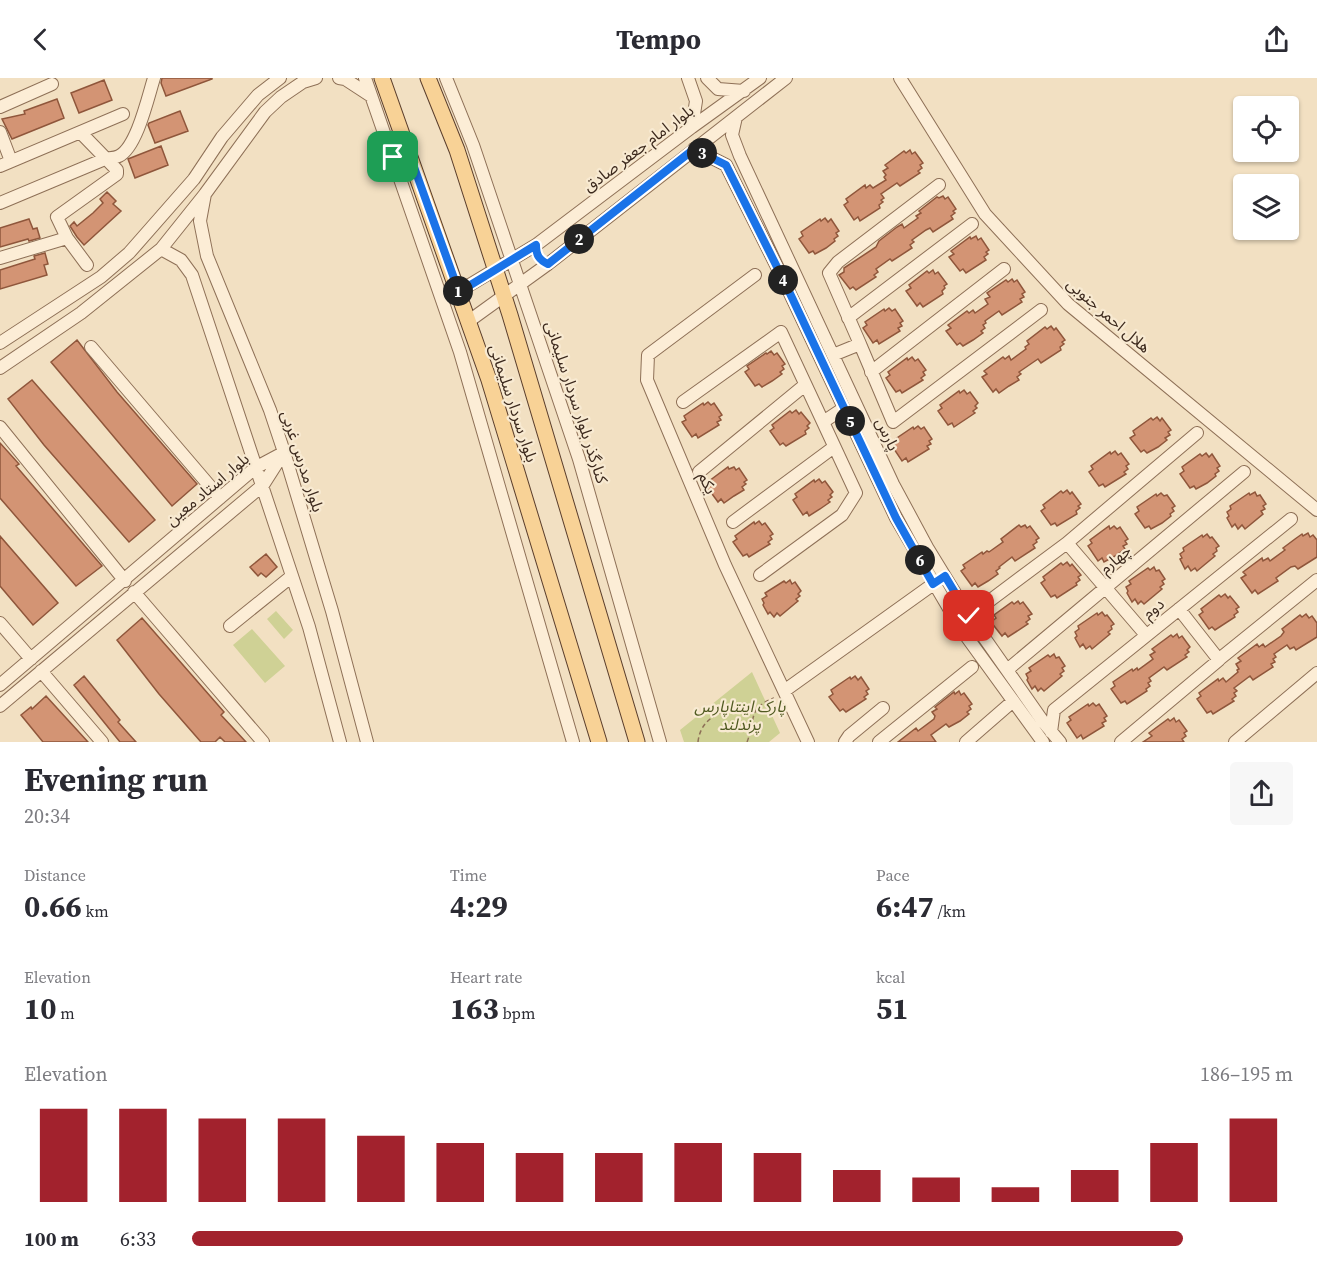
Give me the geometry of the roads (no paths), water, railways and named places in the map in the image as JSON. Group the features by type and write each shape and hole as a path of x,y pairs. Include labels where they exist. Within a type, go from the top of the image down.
{"main road":[{"name":"بلوار سردار سلیمانی","path":"382,78 489,380 599,742"},
{"name":"بلوار سردار سلیمانی","path":"428,78 457,150 504,295 637,742"}],"street":[{"path":"0,203 105,159 118,157 125,152 133,142 154,78"},
{"path":"0,343 102,277 129,253 194,179 222,137 258,95 279,78"},
{"path":"0,368 81,313 161,249 265,112 281,97 303,82 316,78"},
{"path":"339,78 345,79 371,96"},
{"path":"365,78 460,352 573,742"},
{"name":"کنارگذر بلوار سردار سلیمانی","path":"446,78 473,145 579,459 660,742"},
{"path":"688,78 696,101 692,127"},
{"path":"707,78 718,89 744,91"},
{"name":"بلوار امام جعفر صادق","path":"459,292 536,245 760,78"},
{"name":"بلوار امام جعفر صادق","path":"469,321 548,264 786,78"},
{"name":"هلال احمر جنوبی","path":"900,78 985,214 1068,304 1317,510"},
{"path":"0,107 52,84"},
{"path":"0,132 6,164 123,114"},
{"name":"پارس","path":"736,117 732,135 893,484 969,616 1035,711 1051,739"},
{"path":"81,133 117,170 117,174 57,217 67,238 87,265"},
{"path":"694,149 726,165 729,157 741,156"},
{"path":"393,157 414,167"},
{"name":"پارس","path":"726,165 896,518 933,584 1012,702 1051,739"},
{"path":"939,184 838,262 829,273 893,423 1041,310"},
{"name":"بلوار مدرس غربی","path":"205,194 200,221 207,256 270,410 284,452 332,611 367,742"},
{"path":"848,318 972,224"},
{"path":"0,258 67,238"},
{"path":"536,245 536,253 540,260 548,264"},
{"path":"161,249 181,260 192,275 309,627 340,742"},
{"path":"871,372 1004,269"},
{"name":"یکم","path":"755,275 648,356 647,380 721,555 808,742"},
{"path":"683,402 781,332 856,494 842,515 760,575"},
{"path":"833,355 860,344"},
{"path":"91,347 220,498"},
{"path":"699,472 806,385"},
{"path":"823,422 844,408"},
{"path":"0,427 124,581"},
{"path":"980,608 1067,543 1197,433"},
{"path":"733,522 834,447"},
{"name":"بلوار استاد معین","path":"0,685 255,468 284,452"},
{"name":"بلوار استاد معین","path":"0,706 262,485 284,452"},
{"name":"چهارم","path":"1007,670 1244,472"},
{"name":"دوم","path":"1054,710 1291,519"},
{"path":"1067,543 1146,635"},
{"path":"230,626 292,576"},
{"path":"784,691 945,576"},
{"path":"1121,742 1317,580"},
{"path":"134,592 263,742"},
{"path":"1179,609 1219,660 1217,661"},
{"path":"0,623 31,659"},
{"path":"879,742 972,667"},
{"path":"41,671 102,742"},
{"path":"1235,742 1317,673"},
{"path":"966,742 1012,702"},
{"path":"845,742 849,736 883,708"},
{"path":"1035,711 1054,710 1051,739"}],"park label":[{"name":"پارک اینتاپارس پرندلند","path":"740,715"}]}
